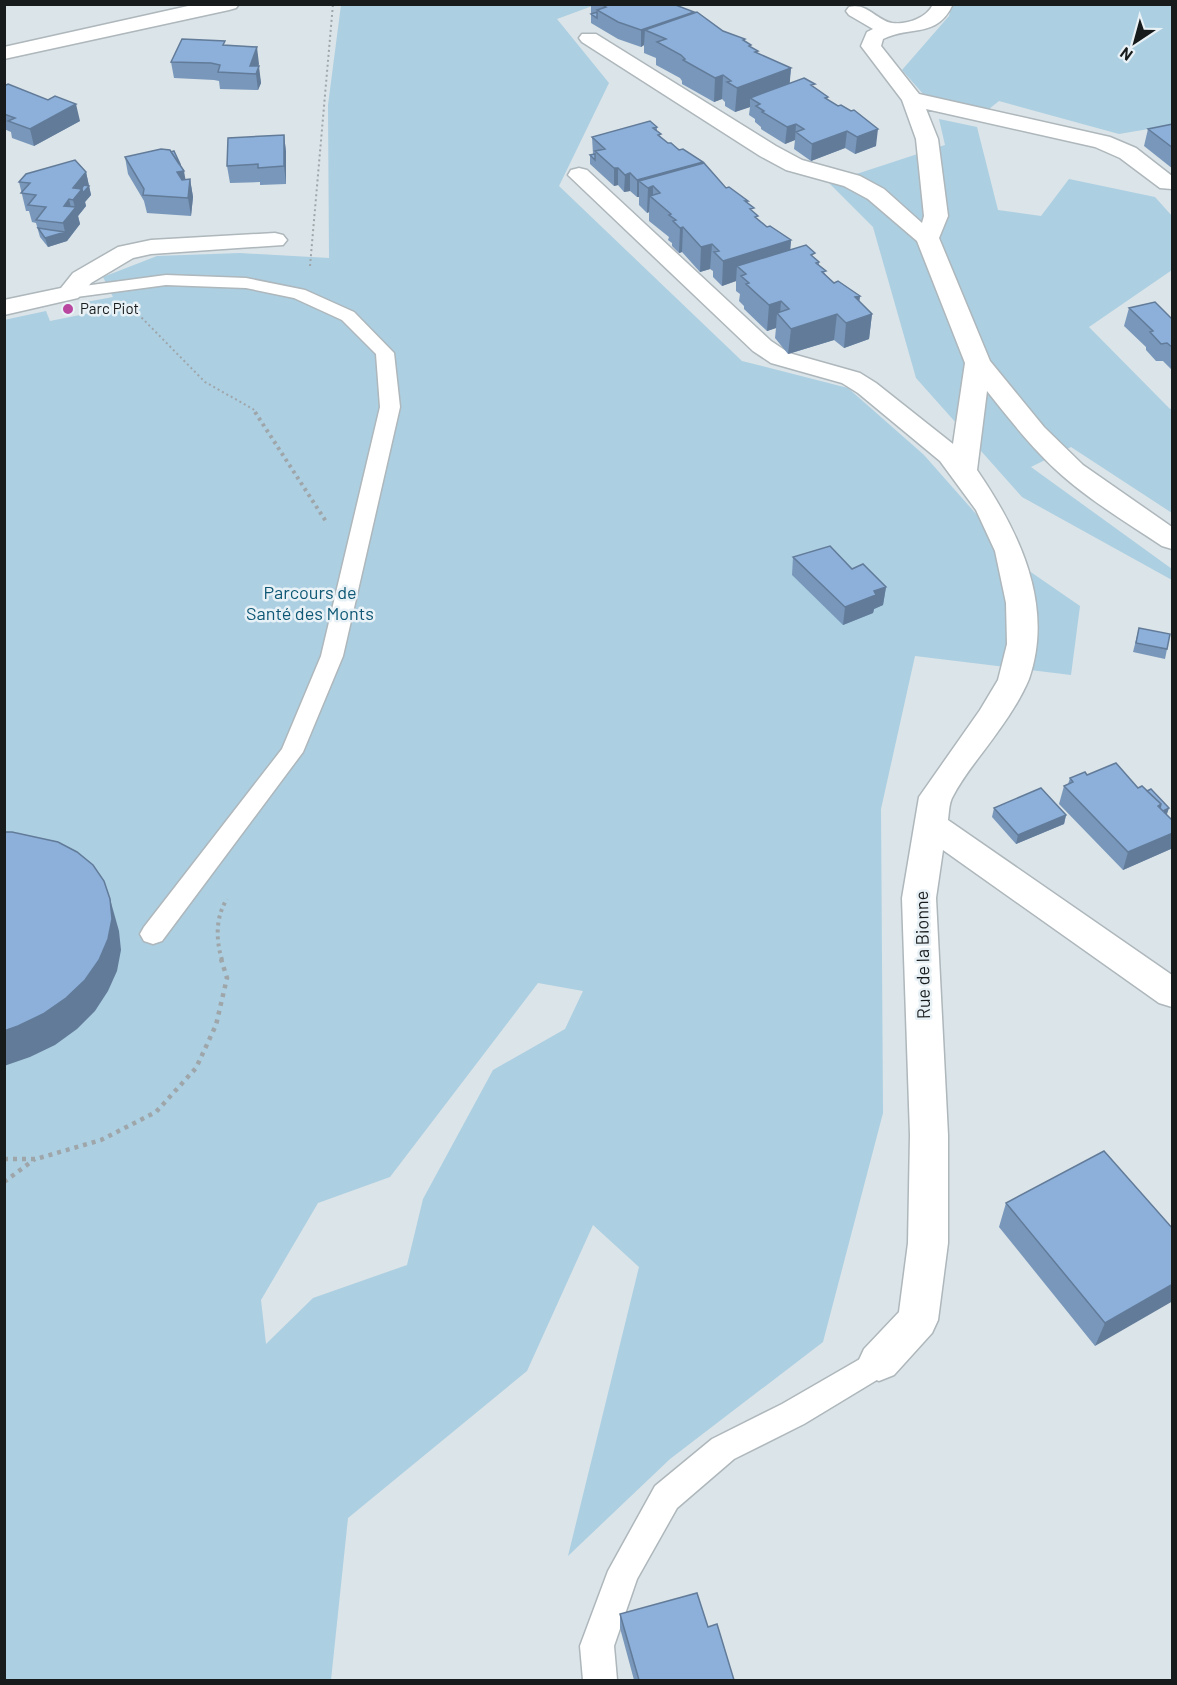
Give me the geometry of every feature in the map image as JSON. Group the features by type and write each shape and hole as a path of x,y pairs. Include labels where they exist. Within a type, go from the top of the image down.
{"street":[{"path":"4,53 137,22 229,4"},
{"path":"927,238 936,216 927,139 912,99 871,46 874,36 889,29 910,28 929,23 941,11 943,4"},
{"path":"856,11 889,29"},
{"path":"590,38 768,151 794,165 852,181 876,194 901,218 927,238 978,363 1045,444 1112,501 1173,540"},
{"path":"912,99 1102,142 1128,153 1168,183"},
{"name":"Rue de la Bionne","path":"579,175 762,346 780,358 851,378 867,388 950,455 990,510 1009,551 1021,603 1022,645 1013,680 992,717 935,797 919,898 929,1135 928,1243 918,1320 879,1362"},
{"path":"4,308 69,293 82,278 126,252 151,247 275,240"},
{"path":"963,470 978,363"},
{"path":"931,825 1173,993"}],"lane":[{"path":"69,293 166,280 246,283 299,294 348,316 385,353 390,407 332,656 292,752 153,934"},
{"path":"600,1680 597,1646 624,1571 666,1497 723,1449 793,1414 879,1362"}],"path":[{"path":"312,300 309,277 333,4"},
{"path":"135,311 205,382 253,409 334,532"},
{"path":"4,1159 36,1159 100,1140 156,1112 196,1068 216,1025 227,978 216,940 222,907 228,897"},
{"path":"4,1182 36,1159"}],"green space":[{"name":"Parcours de Santé des Monts","path":"341,5 595,5 557,19 609,83 559,186 742,361 848,388 924,455 1022,566 1080,606 1071,675 915,656 881,809 883,1113 823,1342 670,1459 568,1556 639,1267 593,1225 527,1371 348,1518 331,1680 5,1680 4,320 46,311 50,321 90,313 86,302 113,297 103,277 157,256 240,253 329,258 328,105","holes":["538,983 583,991 565,1029 493,1070 423,1199 407,1265 313,1298 266,1344 261,1300 318,1203 390,1177"]},
{"path":"952,5 1172,5 1172,125 1119,134 999,101 989,109 924,95 902,70 949,16"},
{"path":"939,119 977,127 998,210 1041,216 1069,179 1155,197 1172,216 1172,270 1089,327 1170,409 1172,408 1172,513 1071,447 1031,467 1172,569 1172,580 1022,497 916,378 873,227 829,183 945,145"}],"building":[{"path":"601,4 673,4 694,12 641,30 618,22 597,10 606,7"},
{"path":"697,12 723,31 745,39 743,40 751,45 749,46 758,51 755,52 791,68 737,88 727,82 731,81 723,75 715,78 683,60 685,59 681,55 657,42 666,39 645,30"},
{"path":"182,39 225,41 223,45 257,47 250,66 259,66 256,74 218,72 220,65 211,63 171,62"},
{"path":"804,78 815,84 811,85 828,97 825,98 838,106 854,110 878,129 857,137 847,131 812,144 796,132 804,129 796,124 787,127 762,112 764,111 756,106 760,104 750,98"},
{"path":"8,84 48,100 55,96 76,104 30,129 8,121 15,118 4,114 4,86"},
{"path":"650,121 657,127 653,128 661,134 658,135 668,143 679,150 683,149 703,162 637,180 630,173 625,175 618,168 614,168 595,151 605,149 592,137"},
{"path":"1173,124 1173,148 1148,129"},
{"path":"284,135 284,166 258,168 258,164 227,166 228,138"},
{"path":"161,149 170,150 184,171 177,172 182,180 190,179 188,198 143,195 144,189 125,157"},
{"path":"174,151 180,164 171,152"},
{"path":"75,160 86,172 73,188 82,189 73,200 69,199 64,206 76,207 63,223 36,220 46,207 28,205 36,195 21,193 30,183 19,182 26,174"},
{"path":"704,163 726,188 729,187 748,201 745,201 754,208 750,209 758,216 755,217 767,227 770,226 791,240 723,261 714,252 719,251 712,244 701,247 683,227 680,228 673,221 676,220 669,215 671,214 650,196 660,193 653,186 648,188 639,181"},
{"path":"84,185 89,186 83,193 81,189"},
{"path":"38,228 51,230 65,232 45,238"},
{"path":"806,245 815,253 811,255 819,262 816,263 826,271 822,272 834,283 838,281 860,296 855,297 872,314 846,323 837,314 791,329 777,313 789,309 781,301 769,305 746,284 749,283 741,276 746,274 737,266"},
{"path":"1155,302 1173,320 1173,348 1167,343 1161,344 1150,332 1153,331 1129,308"},
{"path":"830,546 852,569 863,564 886,587 874,591 876,595 845,607 793,557"},
{"path":"1139,628 1170,634 1167,649 1136,643"},
{"path":"1116,763 1138,788 1142,786 1161,804 1158,806 1173,821 1173,833 1128,852 1064,786 1073,782 1070,778 1085,772 1087,775"},
{"path":"1041,788 1066,815 1018,835 994,808"},
{"path":"1151,789 1169,808 1163,811 1160,808 1161,804 1147,791"},
{"path":"4,832 58,842 77,852 93,865 104,881 110,899 112,919 108,939 99,960 85,980 66,998 43,1014 4,1031"},
{"path":"1104,1151 1173,1229 1173,1284 1105,1323 1006,1203"},
{"path":"697,1593 708,1627 717,1624 734,1680 639,1680 620,1614"}],"place":[{"name":"Parc Piot","path":"68,309"}]}
